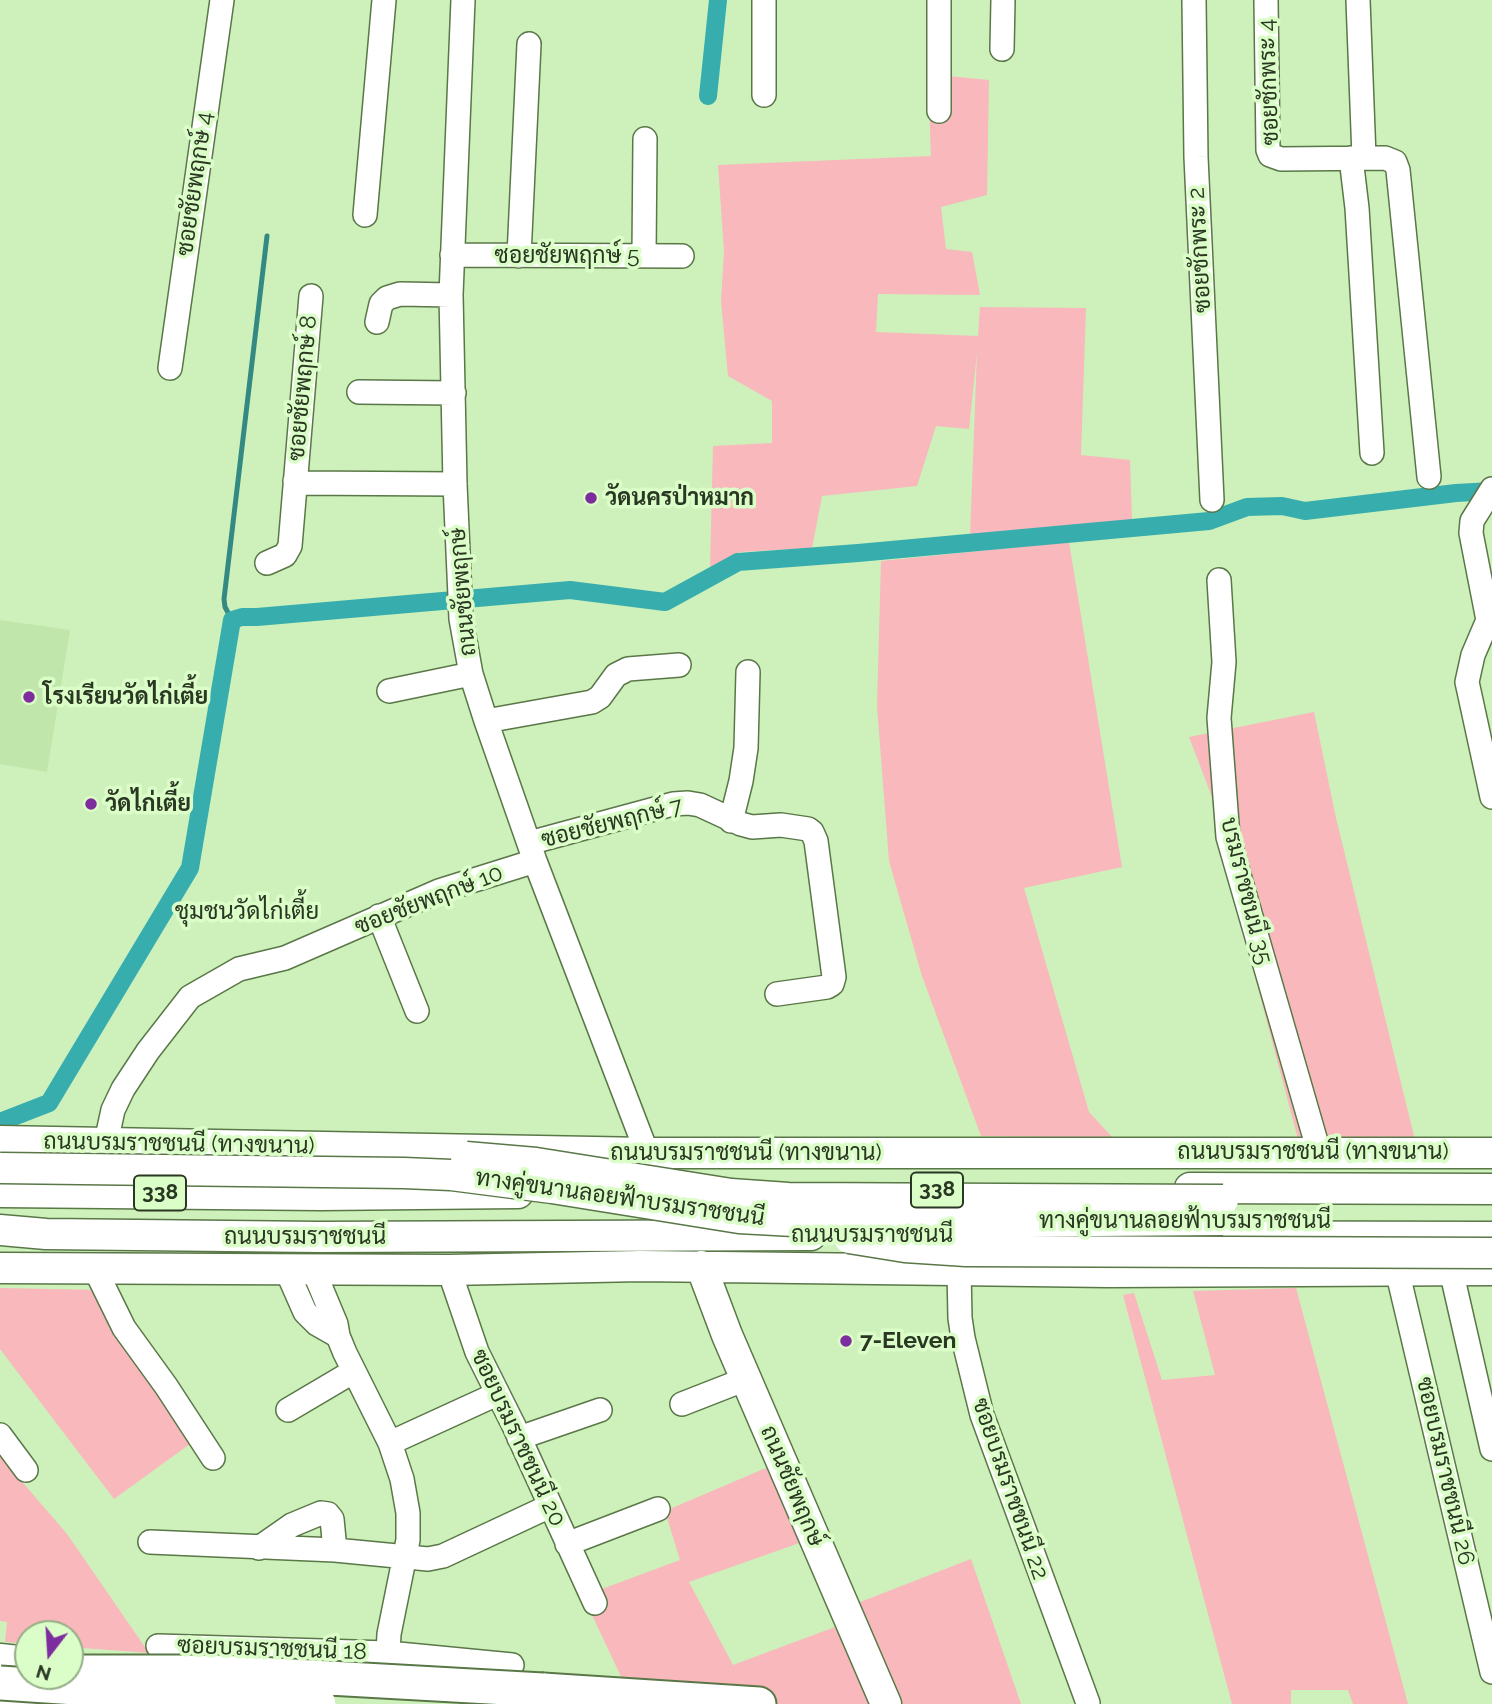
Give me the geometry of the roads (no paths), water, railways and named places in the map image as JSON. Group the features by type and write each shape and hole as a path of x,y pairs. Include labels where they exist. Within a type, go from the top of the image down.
{"highway":[{"path":"84,1671 313,1675 758,1704"},
{"path":"0,1683 319,1704"}],"main road":[{"name":"ถนนบรมราชชนนี (ทางขนาน)","path":"0,1141 647,1153 1492,1153"},
{"name":"ทางคู่ขนานลอยฟ้าบรมราชชนนี","path":"0,1148 407,1153 495,1159 731,1194 788,1199 1492,1220"},
{"path":"381,1194 484,1150"},
{"path":"590,1171 973,1167 1492,1169"},
{"name":"ทางคู่ขนานลอยฟ้าบรมราชชนนี","path":"0,1168 451,1175 541,1186 739,1218 902,1223 1492,1198"},
{"name":"ถนนบรมราชชนนี","path":"0,1192 321,1195 1218,1188 1492,1189"},
{"path":"739,1218 892,1245 966,1251 1492,1253"},
{"name":"ถนนบรมราชชนนี","path":"0,1230 46,1234 319,1237 673,1234 1492,1237"},
{"path":"0,1236 46,1234"},
{"path":"400,1237 641,1266"},
{"path":"0,1268 449,1270 701,1266 1110,1272 1492,1270"},
{"name":"ถนนชัยพฤกษ์","path":"701,1266 746,1379 886,1704"},
{"path":"84,1674 220,1704"},
{"path":"84,1684 208,1704"},
{"path":"0,1699 57,1704"}],"street":[{"name":"ซอยชัยพฤกษ์ 4","path":"170,368 222,0"},
{"path":"365,215 384,0"},
{"name":"ถนนชัยพฤกษ์","path":"461,0 452,254 455,484 461,619 471,674 486,721 532,852 647,1153"},
{"path":"764,0 764,95"},
{"path":"939,0 939,111"},
{"path":"1002,49 1003,0"},
{"name":"ซอยชักพระ 2","path":"1194,0 1196,157 1212,500"},
{"name":"ซอยชักพระ 4","path":"1266,0 1270,155 1281,159 1357,157"},
{"path":"1358,0 1357,208 1372,453"},
{"path":"519,256 529,44"},
{"path":"644,256 645,139"},
{"path":"1357,157 1391,159 1398,170 1429,477"},
{"name":"ซอยชัยพฤกษ์ 5","path":"452,254 682,256"},
{"path":"377,322 381,304 387,298 400,295 452,295"},
{"name":"ซอยชัยพฤกษ์ 8","path":"267,563 285,555 290,546 311,296"},
{"path":"359,392 454,393"},
{"name":"ซอยชัยพฤกษ์ 8","path":"295,481 455,484"},
{"path":"1492,489 1472,521 1471,533 1488,620 1473,655 1467,682 1492,797"},
{"name":"บรมราชชนนี 35","path":"1219,580 1223,662 1219,718 1228,837 1319,1152"},
{"path":"486,721 592,702 616,675 628,669 679,665"},
{"path":"731,821 746,748 748,672"},
{"path":"388,691 471,674"},
{"name":"ซอยชัยพฤกษ์ 7","path":"532,852 673,804 700,805 731,821 752,827 800,826 812,832 816,841 834,977 832,984 777,994"},
{"name":"ซอยชัยพฤกษ์ 10","path":"106,1142 113,1110 122,1089 190,997 239,969 285,958 532,852"},
{"path":"379,916 417,1011"},
{"path":"95,1269 124,1328 213,1458"},
{"name":"ซอยบรมราชชนนี 18","path":"158,1646 388,1653 389,1633 408,1539 408,1513 398,1461 338,1336 336,1324 299,1269"},
{"name":"ซอยบรมราชชนนี 20","path":"449,1270 477,1352 594,1603"},
{"name":"ซอยบรมราชชนนี 22","path":"959,1270 962,1338 982,1415 1088,1703"},
{"name":"ซอยบรมราชชนนี 26","path":"1397,1270 1492,1672"},
{"path":"1451,1270 1492,1449"},
{"path":"288,1410 354,1371"},
{"path":"682,1404 746,1379"},
{"path":"390,1443 497,1394"},
{"path":"519,1438 600,1410"},
{"path":"0,1435 26,1470"},
{"path":"150,1542 335,1550 428,1559 443,1556 550,1506"},
{"path":"567,1544 658,1509"},
{"path":"260,1548 292,1525 321,1513 328,1514 332,1519 335,1550"},
{"path":"388,1653 512,1665"}],"waterway":[{"path":"708,96 718,0"},
{"path":"232,620 224,599 267,236"},
{"path":"0,1122 49,1103 190,868 232,620 242,617 570,590 665,602 738,562 1209,521 1247,507 1282,506 1305,511 1492,491"}],"place":[{"name":"วัดนครป่าหมาก","path":"591,498"},
{"name":"โรงเรียนวัดไก่เตี้ย","path":"29,697"},
{"name":"วัดไก่เตี้ย","path":"91,804"},
{"name":"7-Eleven","path":"846,1341"}],"district":[{"name":"ชุมชนวัดไก่เตี้ย","path":"247,912"}]}
